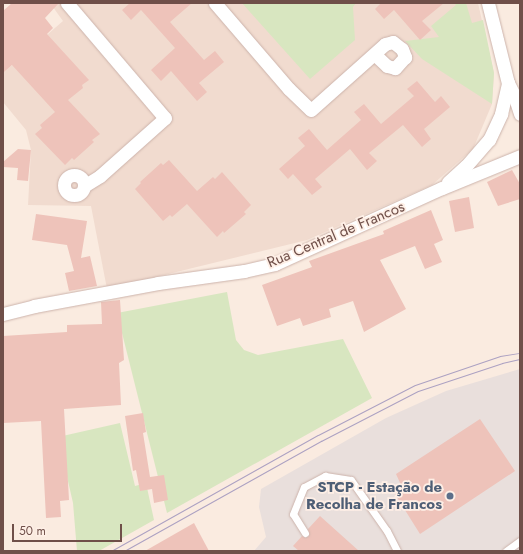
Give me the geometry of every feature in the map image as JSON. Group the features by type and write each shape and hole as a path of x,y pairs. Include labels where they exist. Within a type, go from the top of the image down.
{"street":[{"path":"67,3 165,118 100,176 84,186"},
{"path":"215,3 290,89 311,110 375,54"},
{"path":"488,3 508,83 514,95 520,114"},
{"path":"442,188 466,166 489,140 501,114 508,83"},
{"name":"Rua Central de Francos","path":"3,314 34,306 151,284 244,271 275,264 442,188 520,156"}],"lane":[{"path":"305,533 292,514 304,487 325,476 351,480 387,531 397,551"},
{"path":"506,551 520,541"}],"shaded area":[{"path":"50,3 478,3 494,73 492,104 473,149 432,185 307,240 107,289 91,206 28,205 31,150 26,130 3,102 3,73 63,21"},
{"name":"STCP - Estação de Recolha de Francos","path":"520,369 520,551 254,551 266,537 259,507 261,489 386,418 446,391"}],"green space":[{"path":"242,3 356,3 353,7 355,40 310,79"},
{"path":"454,3 466,3 472,23 483,20 494,73 492,104 422,59 405,41 439,37 431,26 456,5"},
{"path":"227,292 236,340 244,350 258,355 343,339 372,398 167,513 117,313"},
{"path":"120,423 135,486 146,483 154,520 99,551 77,551 73,503 58,437"}],"building":[{"path":"12,3 59,3 45,18 53,28 47,34 89,80 82,85 83,88 68,100 100,134 92,140 94,142 74,160 72,158 65,165 35,134 42,128 40,125 55,112 12,65 3,73 3,11"},
{"path":"130,3 192,3 170,22 204,60 215,51 224,62 199,83 207,92 197,101 171,71 161,81 151,70 175,48 141,10 131,20 122,10"},
{"path":"381,3 444,3 422,21 431,30 420,40 394,10 384,19 375,9"},
{"path":"417,81 435,102 441,96 450,107 424,129 431,139 422,147 403,125 369,153 377,161 367,170 350,149 315,179 322,187 312,195 293,174 288,179 279,169 305,146 298,138 309,129 327,150 361,120 354,112 364,104 381,124 414,96 407,89"},
{"path":"18,149 31,150 28,181 17,180 18,168 3,167 3,162"},
{"path":"169,160 197,191 213,177 215,179 222,172 251,205 244,212 246,214 224,233 223,231 217,237 187,204 172,217 170,215 163,221 135,189 141,183 140,182 161,163 163,165"},
{"path":"512,170 520,184 520,199 498,206 487,182"},
{"path":"469,197 474,228 455,232 449,201"},
{"path":"431,210 443,240 434,244 442,262 425,269 415,246 380,260 406,309 364,332 353,301 329,309 331,317 303,326 300,318 277,326 262,285 312,267 309,261 384,234 383,231"},
{"path":"36,214 87,221 81,258 90,256 97,286 69,291 65,273 74,271 67,245 32,240"},
{"path":"120,300 124,360 119,363 121,405 64,409 69,500 60,501 61,517 46,518 41,421 3,423 3,336 67,332 67,325 102,324 101,302"},
{"path":"143,413 146,432 143,433 150,477 164,475 168,500 154,503 152,489 140,491 136,470 133,471 125,416"},
{"path":"480,419 515,471 420,534 393,491 401,485 396,474"},
{"path":"320,516 359,551 299,551 293,546 302,536 306,538 309,536 308,529"},
{"path":"194,523 209,551 145,551"}],"tram line":[{"path":"111,551 318,435 415,385 500,356 520,353"},
{"path":"124,551 321,441 418,391 502,363 520,359"}],"place":[{"name":"STCP - Estação de Recolha de Francos","path":"450,496"}]}
